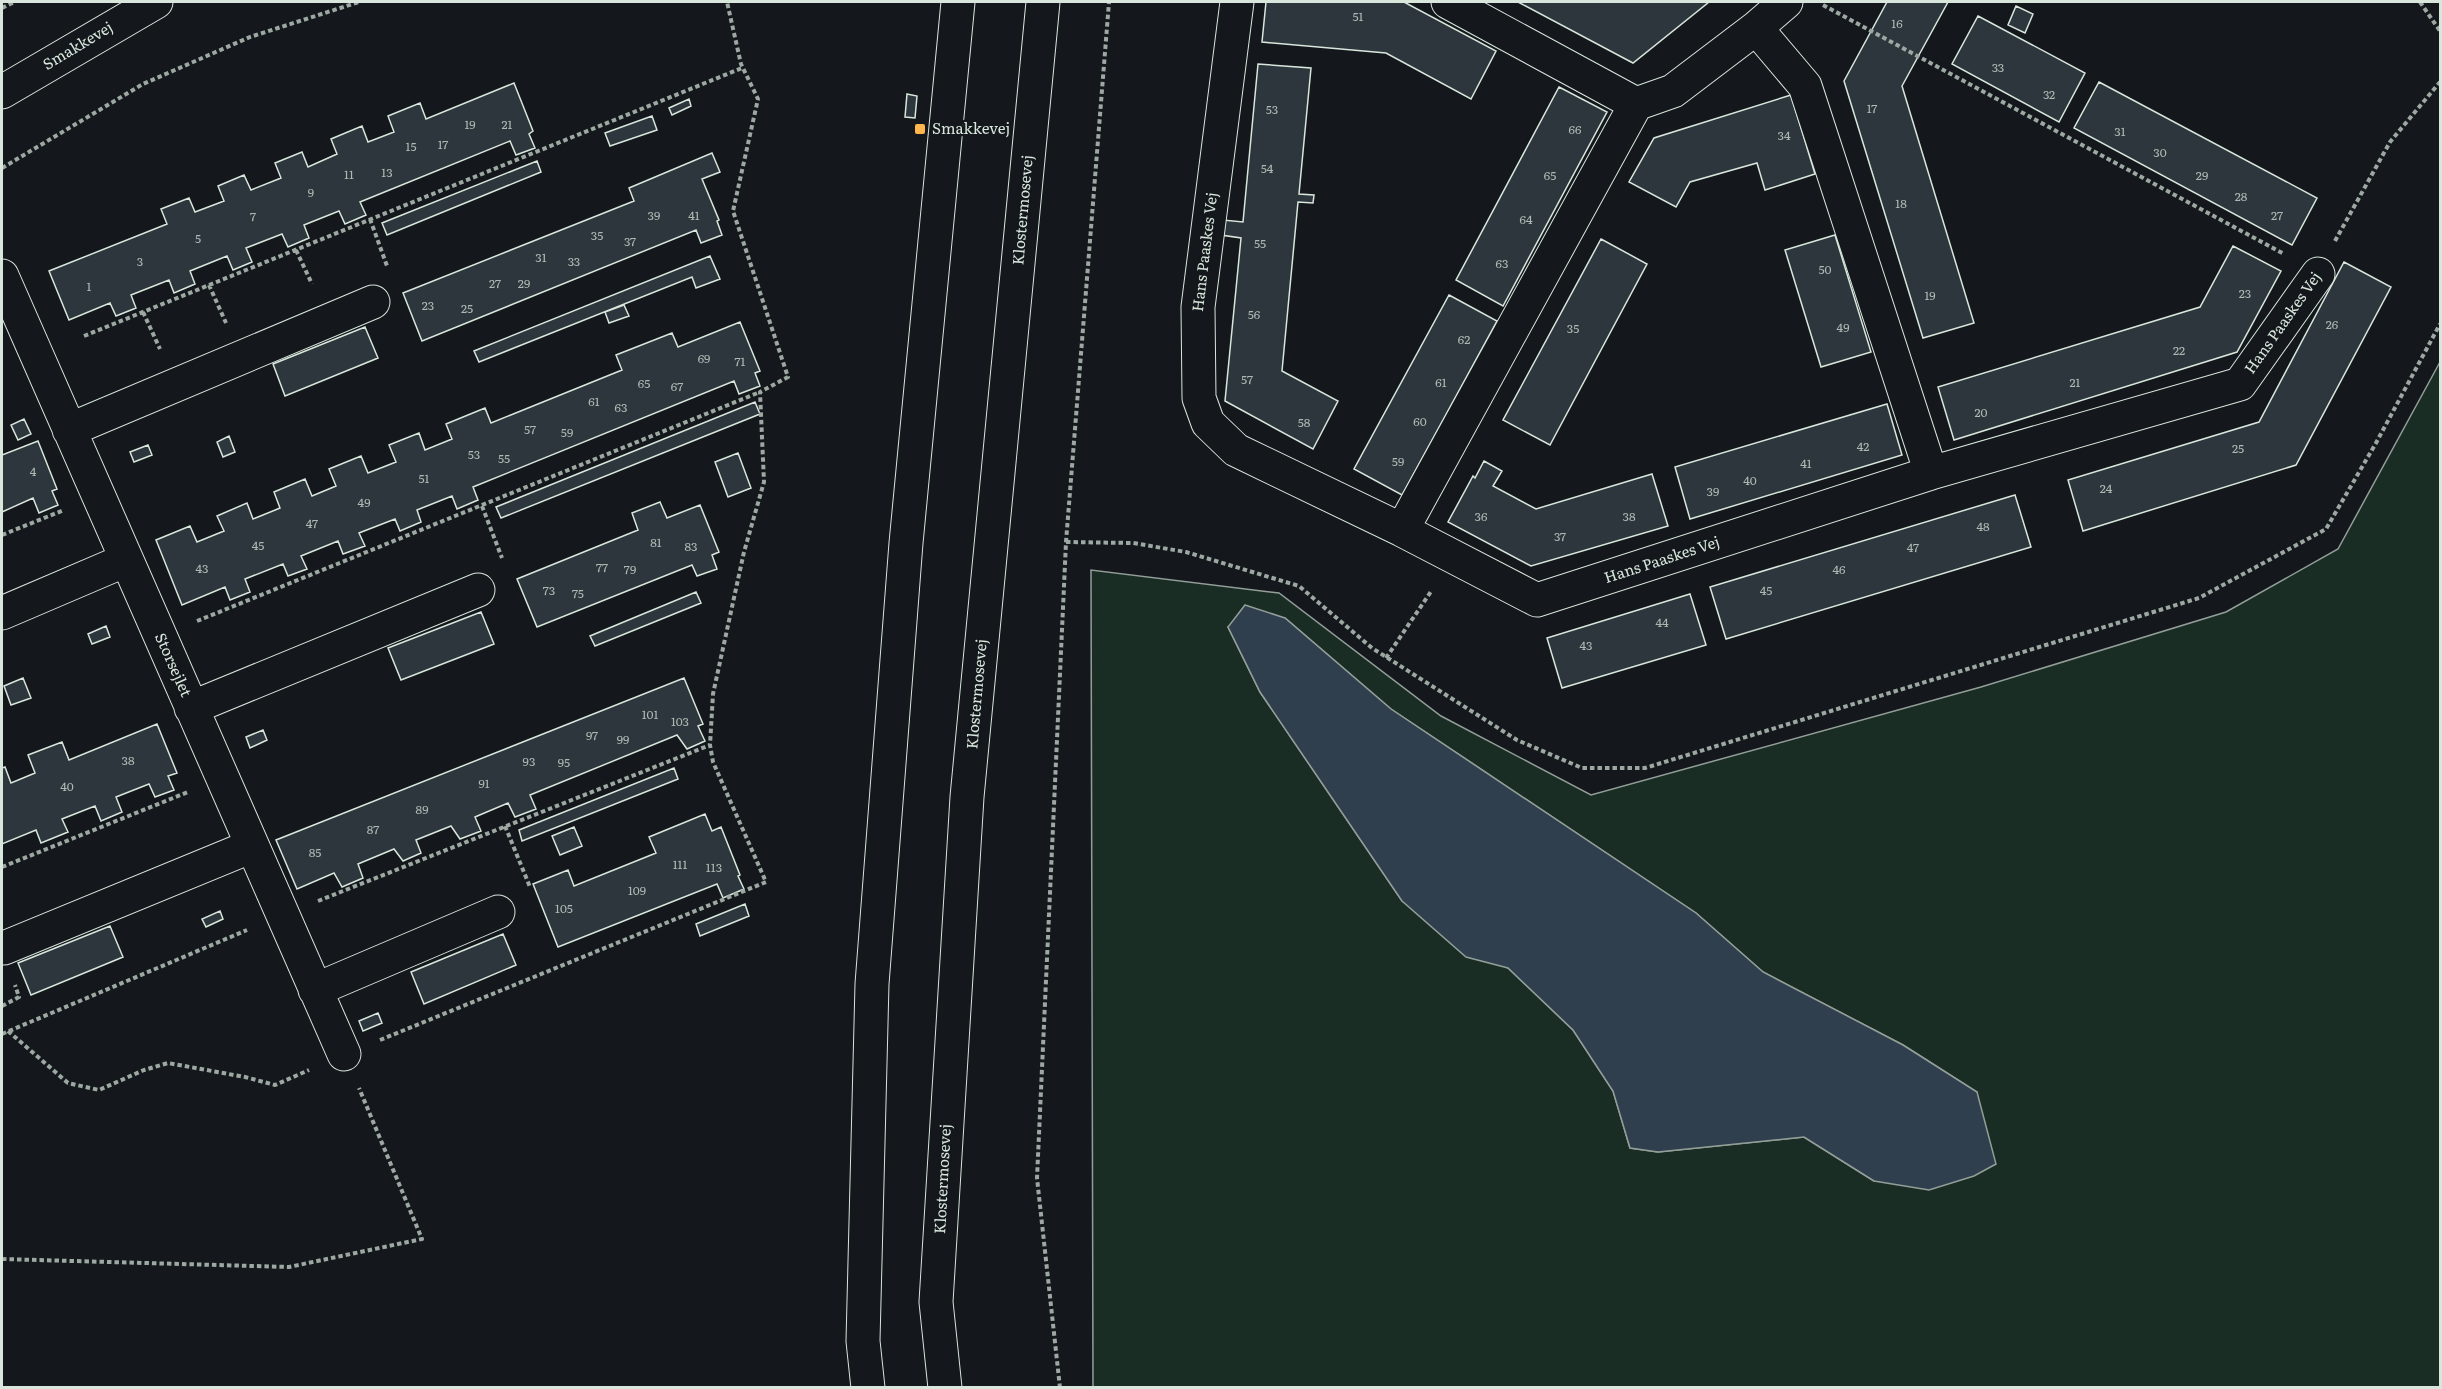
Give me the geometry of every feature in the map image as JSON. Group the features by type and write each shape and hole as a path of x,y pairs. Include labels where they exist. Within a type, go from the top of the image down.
{"street":[{"name":"Smakkevej","path":"2,92 150,2"},
{"path":"867,1388 863,1341 872,984 906,543 958,2"},
{"name":"Klostermosevej","path":"945,1388 936,1302 967,797 1043,2"},
{"name":"Hans Paaskes Vej","path":"1237,2 1197,307 1199,398 1208,423 1236,450 1402,530 1538,600 1931,473 2240,384 2318,274"},
{"path":"1448,2 1636,104"},
{"path":"1402,530 1636,104 1672,91 1756,28 1786,2"},
{"path":"1756,28 1805,86 1931,473"},
{"name":"Storsejlet","path":"2,276 344,1054"},
{"path":"69,430 373,302"},
{"path":"2,613 126,560"},
{"path":"191,708 478,590"},
{"path":"4,948 252,846"},
{"path":"315,990 498,912"}],"path":[{"path":"2,8 14,2"},
{"path":"2,168 143,84 250,37 359,2"},
{"path":"160,636 760,392 788,377 733,211 758,99 742,68 727,2"},
{"path":"1060,1388 1036,1178 1066,542 1108,2"},
{"path":"1817,2 2260,239 2318,274"},
{"path":"2420,2 2440,31"},
{"path":"84,336 742,68"},
{"name":"Hans Paaskes Vej","path":"2318,274 2390,142 2440,82"},
{"path":"1066,542 1133,543 1186,552 1299,586 1386,658 1517,740 1582,768 1645,768 2199,598 2326,529 2376,443 2440,324"},
{"path":"710,745 283,915 4,1032 68,1083 99,1090 144,1070 168,1063 275,1085 344,1054 766,882 713,762 710,745 713,694 723,643 744,552 764,482 760,392"},
{"path":"2,535 98,496"},
{"path":"1386,658 1455,557"},
{"path":"2,867 223,778"},
{"path":"2,1259 289,1267 422,1239 344,1054"}],"green space":[{"path":"2440,362 2440,1387 1093,1387 1091,570 1279,593 1441,716 1591,795 1981,687 2226,612 2338,549","holes":["1285,618 1391,709 1696,913 1763,972 1903,1045 1977,1092 1874,1181 1804,1137 1658,1152 1630,1148 1613,1091 1573,1030 1508,968 1402,901 1260,692 1228,627"]}],"water":[{"path":"1245,605 1285,618 1391,709 1696,913 1763,972 1903,1045 1977,1092 1996,1164 1974,1176 1929,1190 1874,1181 1804,1137 1658,1152 1630,1148 1613,1091 1573,1030 1508,968 1466,957 1402,901 1260,692 1228,627"}],"building":[{"path":"1266,2 1404,2 1496,51 1471,99 1386,53 1262,42"},
{"path":"1518,2 1709,2 1633,63"},
{"path":"1887,2 1948,2 1902,86 1974,323 1923,338 1844,81"},
{"path":"2016,6 2033,14 2025,33 2008,25"},
{"path":"1978,16 2085,73 2059,122 1952,64"},
{"path":"1258,64 1311,68 1299,194 1314,195 1313,203 1298,202 1282,371 1338,401 1313,449 1225,401 1241,238 1221,235 1223,220 1243,222"},
{"path":"2099,82 2317,198 2292,245 2074,128"},
{"path":"514,83 533,131 529,134 535,148 516,155 510,141 360,202 366,215 345,224 339,211 304,225 309,238 288,247 282,234 246,248 252,262 233,270 227,256 190,271 195,284 174,293 169,280 131,295 136,308 116,316 110,303 69,320 49,271 167,224 161,209 189,198 195,212 224,201 218,186 244,175 251,190 281,178 275,163 302,152 308,167 337,154 331,139 362,126 368,142 394,132 388,116 420,103 426,119"},
{"path":"1559,87 1607,112 1503,306 1456,280"},
{"path":"907,94 917,96 915,118 905,117"},
{"path":"1791,95 1815,174 1765,190 1757,163 1690,182 1676,207 1629,182 1654,138"},
{"path":"689,99 691,106 672,115 669,108"},
{"path":"652,116 657,130 610,146 605,133"},
{"path":"712,153 720,172 702,179 719,220 717,221 722,235 701,243 696,230 422,341 403,293 634,201 629,188"},
{"path":"537,161 541,172 387,235 382,223"},
{"path":"1835,235 1871,352 1821,367 1785,250"},
{"path":"1601,239 1647,264 1550,445 1503,420"},
{"path":"2233,246 2281,271 2237,352 1954,440 1938,387 2200,307"},
{"path":"710,256 720,279 696,288 692,277 479,362 474,351"},
{"path":"2344,262 2391,287 2296,465 2083,531 2068,480 2259,422"},
{"path":"1449,295 1497,321 1402,495 1354,469"},
{"path":"624,305 629,316 609,323 605,312"},
{"path":"740,322 760,371 755,373 760,386 739,394 734,381 473,487 478,500 457,509 452,496 417,510 421,522 400,531 395,519 359,533 365,546 343,554 338,541 301,556 307,569 288,576 283,564 245,579 250,592 230,600 225,587 182,605 156,540 190,526 197,542 224,531 217,516 247,503 253,519 280,508 274,492 305,479 312,496 336,486 329,469 361,456 368,473 396,462 389,445 419,433 425,450 452,439 446,424 485,408 491,423 622,370 616,355 672,333 678,347"},
{"path":"365,327 378,358 285,396 273,364"},
{"path":"755,402 760,414 501,518 496,507"},
{"path":"1887,404 1902,455 1690,519 1675,467"},
{"path":"24,419 31,434 18,440 11,425"},
{"path":"229,436 235,452 223,457 217,442"},
{"path":"38,441 57,489 52,491 58,505 39,513 33,498 2,512 2,455"},
{"path":"148,445 152,455 134,462 130,452"},
{"path":"738,453 751,488 728,497 715,462"},
{"path":"1484,461 1502,471 1493,486 1536,509 1652,474 1668,526 1531,566 1448,522 1473,476 1475,478"},
{"path":"2015,495 2031,547 1726,639 1710,587"},
{"path":"660,502 667,518 700,505 719,552 712,555 717,569 697,576 692,565 537,627 517,579 638,530 632,513"},
{"path":"696,592 701,603 595,646 590,636"},
{"path":"1690,594 1706,645 1562,688 1547,638"},
{"path":"481,612 494,644 401,680 388,648"},
{"path":"106,626 110,637 92,644 88,634"},
{"path":"23,678 31,698 11,705 4,686"},
{"path":"684,678 703,724 698,726 705,741 687,749 677,735 530,795 536,809 515,817 508,803 475,817 481,831 460,839 451,826 416,840 421,853 403,861 394,849 358,864 363,878 342,887 334,873 297,889 276,840"},
{"path":"157,724 177,773 168,776 174,790 155,797 149,784 116,797 122,812 101,821 95,806 62,819 68,832 41,843 36,830 2,844 2,768 5,767 11,783 35,773 28,755 62,742 69,760"},
{"path":"263,730 267,740 250,748 246,737"},
{"path":"674,768 678,779 522,841 519,830"},
{"path":"705,814 712,831 721,827 744,889 723,898 717,884 558,947 533,884 568,870 574,886 656,853 649,837"},
{"path":"574,827 582,846 560,855 552,836"},
{"path":"745,904 749,916 700,936 696,924"},
{"path":"220,911 223,919 206,927 202,919"},
{"path":"110,926 123,957 31,995 18,963"},
{"path":"503,934 516,965 424,1004 411,972"},
{"path":"378,1013 382,1023 363,1031 359,1021"}],"place":[{"name":"Smakkevej","path":"920,129"}]}
